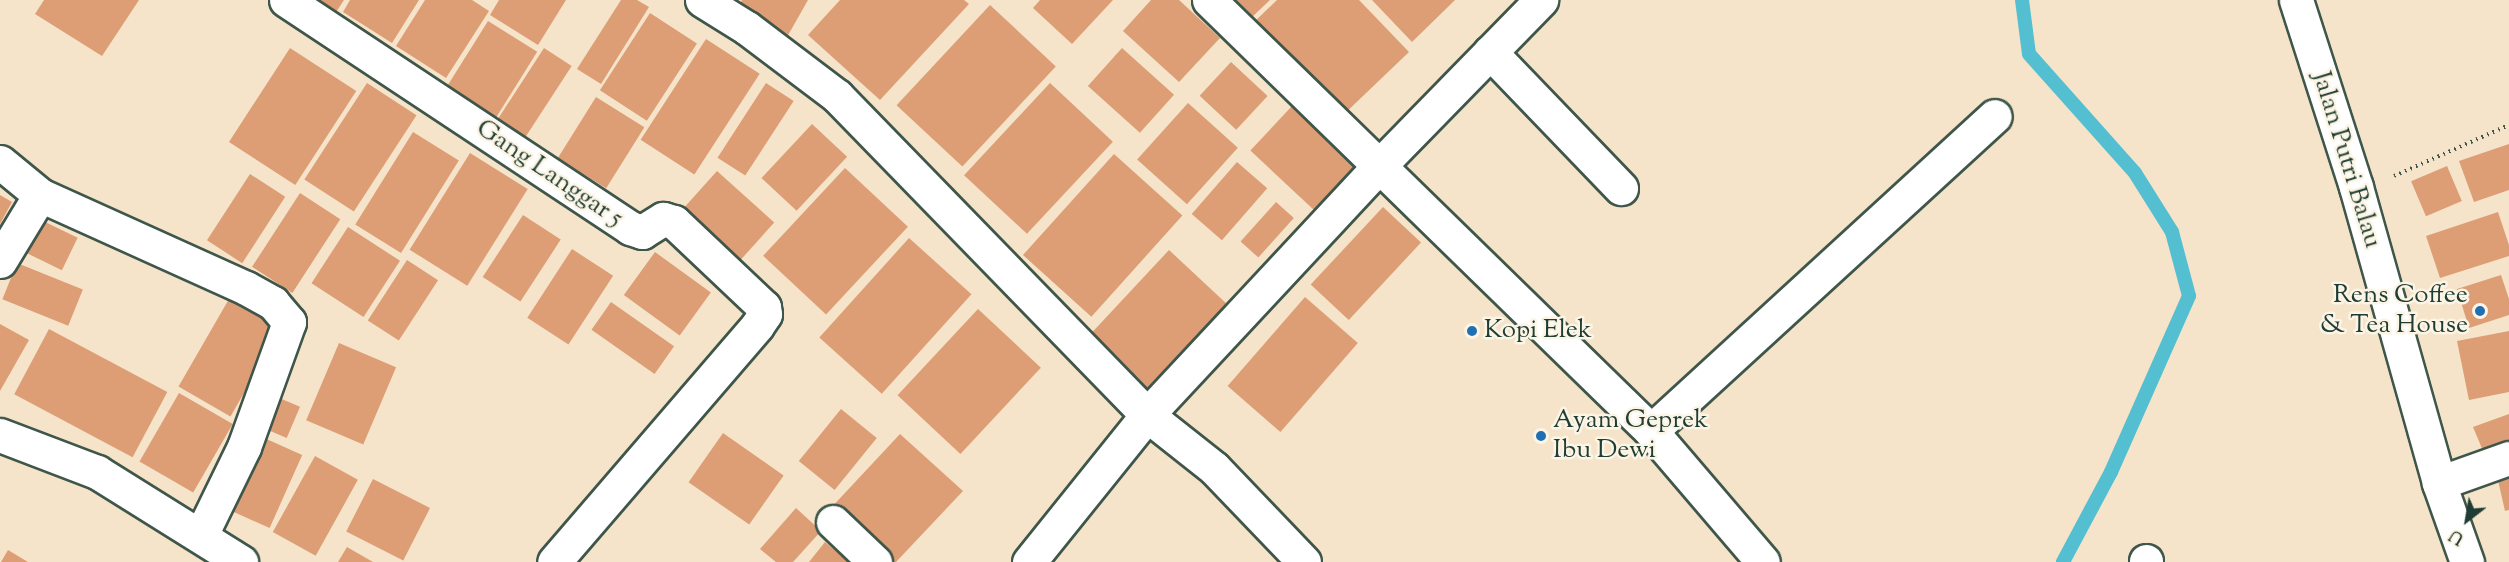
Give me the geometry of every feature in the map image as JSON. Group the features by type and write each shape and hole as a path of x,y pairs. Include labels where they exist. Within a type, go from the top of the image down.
{"street":[{"name":"Gang Langgar 5","path":"286,0 630,228 642,232 663,219 674,222 764,307 765,314 757,326 554,562"},
{"path":"702,0 747,28 837,96 1147,415 1214,468 1304,562"},
{"path":"1209,0 1651,431 1763,562"},
{"path":"1029,562 1147,415 1380,165 1540,0"},
{"name":"Jalan Putri Balau","path":"2296,0 2356,187 2439,483 2467,562"},
{"path":"1490,52 1622,188"},
{"path":"1651,431 1995,116"},
{"path":"0,162 40,195 246,288 273,303 289,322 244,447 201,535"},
{"path":"0,261 40,195"},
{"path":"0,435 97,472 241,562"},
{"path":"2439,483 2509,458"},
{"path":"834,522 875,562"}],"path":[{"path":"2356,187 2400,174 2509,125"}],"building":[{"path":"44,0 139,0 102,56 35,14"},
{"path":"301,0 344,0 331,20"},
{"path":"350,0 419,0 392,43 343,12"},
{"path":"425,0 472,0 489,11 446,78 396,46"},
{"path":"499,0 566,0 538,45 490,15"},
{"path":"621,0 637,0 649,7 601,84 577,69"},
{"path":"742,0 808,0 787,37 737,9"},
{"path":"840,0 964,0 969,4 880,100 808,35"},
{"path":"1040,0 1113,0 1072,44 1033,8"},
{"path":"1151,0 1179,0 1220,38 1179,82 1123,31"},
{"path":"1234,0 1270,0 1251,18"},
{"path":"1277,0 1359,0 1409,52 1340,118 1251,25"},
{"path":"1372,0 1455,0 1412,42"},
{"path":"990,5 1056,66 962,167 897,105"},
{"path":"650,13 697,43 647,121 600,90"},
{"path":"488,21 537,52 495,120 446,89"},
{"path":"706,39 760,74 694,174 641,140"},
{"path":"290,48 356,91 295,185 229,142"},
{"path":"544,48 572,66 523,141 496,123"},
{"path":"1122,48 1174,95 1140,133 1088,86"},
{"path":"1231,62 1268,96 1236,130 1200,96"},
{"path":"367,83 416,115 354,212 304,179"},
{"path":"766,83 794,101 745,176 718,158"},
{"path":"1050,83 1113,142 1027,234 964,175"},
{"path":"596,97 644,127 606,188 558,158"},
{"path":"1188,103 1238,148 1187,204 1137,159"},
{"path":"1292,106 1359,168 1317,213 1250,151"},
{"path":"812,124 847,157 797,211 762,178"},
{"path":"413,132 459,161 401,253 355,224"},
{"path":"2509,144 2509,190 2474,202 2459,161"},
{"path":"470,153 528,189 467,286 410,250"},
{"path":"1114,154 1182,216 1091,317 1023,255"},
{"path":"1237,162 1267,188 1222,240 1192,214"},
{"path":"2447,166 2462,201 2426,216 2411,181"},
{"path":"845,168 908,227 826,314 763,256"},
{"path":"717,171 774,223 740,260 683,209"},
{"path":"250,174 285,197 242,263 207,240"},
{"path":"300,193 340,219 292,293 252,267"},
{"path":"0,195 12,202 0,224"},
{"path":"1276,202 1294,218 1258,257 1241,241"},
{"path":"1383,207 1421,242 1349,320 1311,285"},
{"path":"2498,212 2509,245 2509,256 2440,278 2426,236"},
{"path":"523,215 561,240 520,302 483,277"},
{"path":"39,219 78,238 62,270 23,251"},
{"path":"348,227 400,261 364,317 312,283"},
{"path":"909,238 971,294 882,394 819,338"},
{"path":"572,249 613,276 568,344 527,318"},
{"path":"1169,250 1228,305 1148,391 1089,336"},
{"path":"655,252 711,293 680,335 624,295"},
{"path":"407,260 438,280 399,341 368,320"},
{"path":"17,263 83,290 68,326 2,299"},
{"path":"2501,275 2509,299 2509,315 2469,328 2457,289"},
{"path":"1305,297 1358,343 1280,432 1228,386"},
{"path":"229,299 281,329 230,416 178,386"},
{"path":"611,302 674,346 655,374 591,330"},
{"path":"978,309 1041,368 960,454 898,395"},
{"path":"0,324 29,340 0,391"},
{"path":"49,329 167,392 133,457 14,394"},
{"path":"2509,331 2509,392 2469,400 2457,341"},
{"path":"339,343 396,367 363,445 306,420"},
{"path":"179,393 233,424 193,492 140,461"},
{"path":"277,397 300,407 287,438 264,428"},
{"path":"841,409 877,438 835,490 799,461"},
{"path":"2509,414 2509,449 2486,458 2473,427"},
{"path":"723,433 784,475 749,525 689,482"},
{"path":"900,434 963,491 896,562 886,562 829,510"},
{"path":"262,437 302,455 270,528 229,510"},
{"path":"315,456 358,480 316,556 273,532"},
{"path":"2509,473 2509,510 2505,511 2497,476"},
{"path":"373,479 430,508 403,561 346,532"},
{"path":"796,508 821,531 793,562 776,562 760,549"},
{"path":"825,542 849,562 809,562"},
{"path":"347,547 373,562 338,562"},
{"path":"8,550 28,562 1,562"}],"waterway":[{"path":"2022,0 2029,54 2135,173 2172,232 2189,296 2111,472 2063,562"}],"place":[{"name":"Rens Coffee & Tea House","path":"2480,311"},
{"name":"Kopi Elek","path":"1472,331"},
{"name":"Ayam Geprek Ibu Dewi","path":"1541,436"}]}
